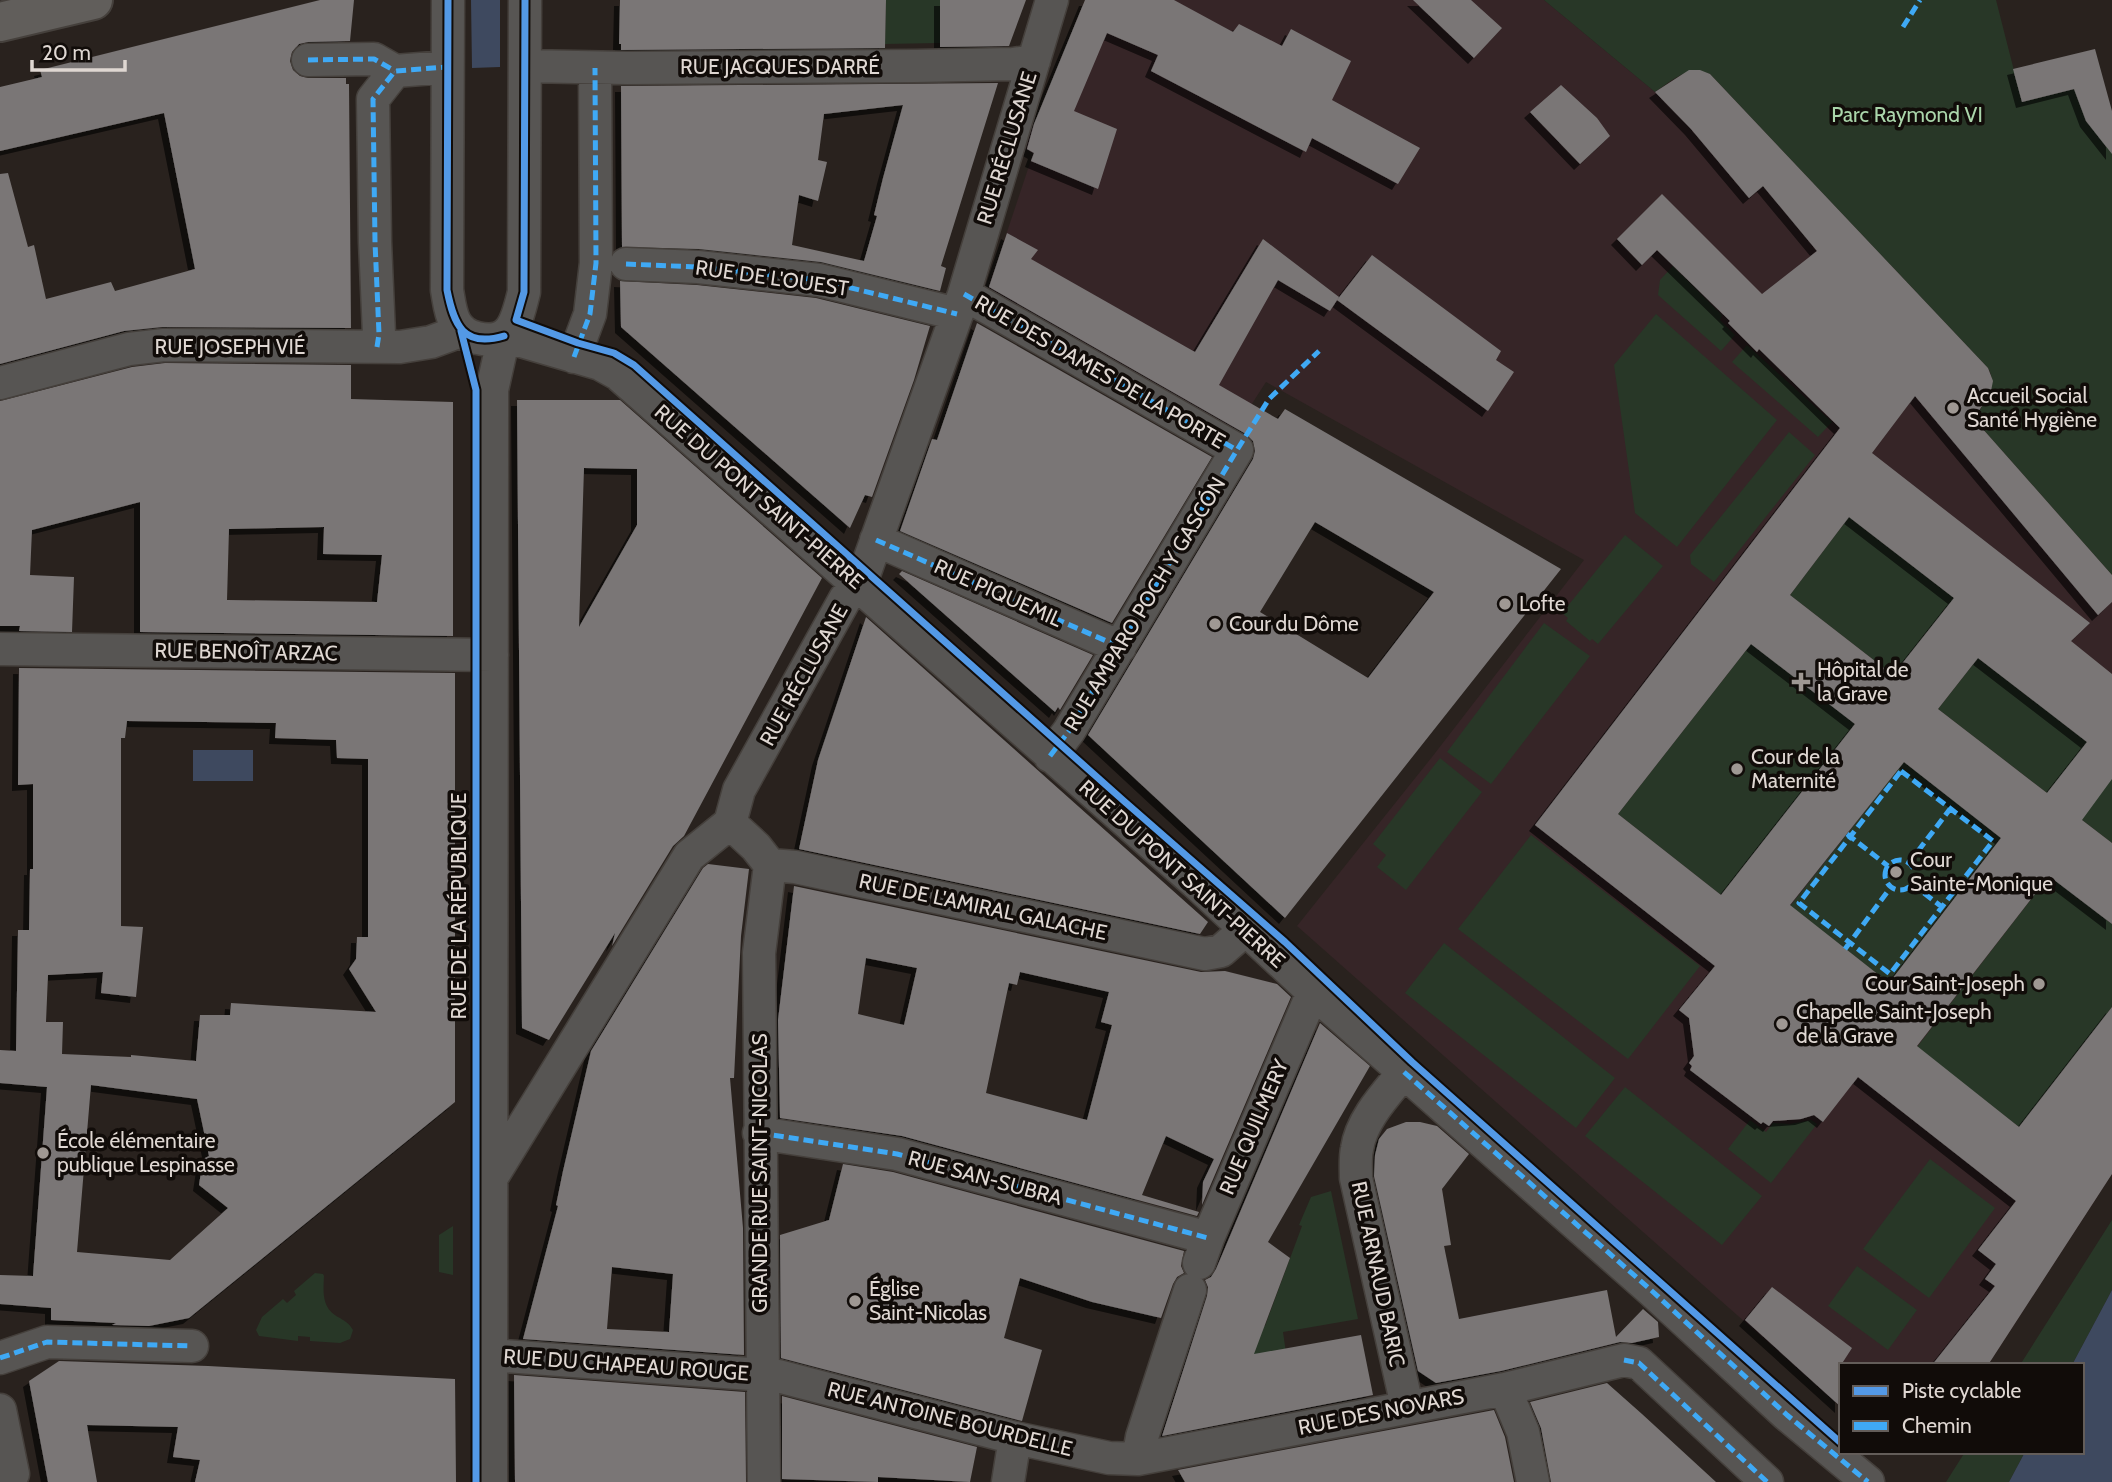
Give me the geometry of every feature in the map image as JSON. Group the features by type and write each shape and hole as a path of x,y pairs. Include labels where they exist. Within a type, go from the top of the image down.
{"main road":[{"path":"0,22 93,0"}],"street":[{"path":"448,0 447,290 454,321 461,331"},
{"name":"RUE DE LA RÉPUBLIQUE","path":"491,1482 492,390 504,336 516,320 524,292 525,0"},
{"name":"RUE RÉCLUSANE","path":"730,824 739,790 845,599 865,572 960,304 1052,0"},
{"path":"308,60 374,59 395,71 447,67"},
{"name":"RUE JACQUES DARRÉ","path":"526,66 595,68 1013,65 1034,61"},
{"path":"574,357 590,314 596,263 595,68"},
{"path":"377,347 379,334 373,99 395,71"},
{"name":"RUE DE L'OUEST","path":"626,264 698,267 819,280 960,304"},
{"name":"RUE DES DAMES DE LA PORTE","path":"960,304 1237,450"},
{"name":"RUE DU PONT SAINT-PIERRE","path":"461,331 484,339 504,336 600,364 618,374 1195,883 1313,992 1652,1291 1787,1415 1868,1482"},
{"name":"RUE JOSEPH VIÉ","path":"0,383 129,349 164,345 377,347 431,342 461,331"},
{"name":"RUE AMPARO POCH Y GASCÓN","path":"1050,756 1069,731 1237,450"},
{"name":"RUE PIQUEMIL","path":"876,540 1120,647"},
{"name":"RUE BENOÎT ARZAC","path":"0,649 492,655"},
{"path":"492,1177 689,856 730,824 756,847 770,866"},
{"name":"RUE DE L'AMIRAL GALACHE","path":"770,866 795,867 1205,954 1221,951 1245,930"},
{"name":"GRANDE RUE SAINT-NICOLAS","path":"764,1482 759,953 770,866"},
{"name":"RUE QUILMERY","path":"1138,1459 1142,1437 1199,1264 1313,992"},
{"name":"RUE ARNAUD BARIC","path":"1404,1072 1378,1103 1363,1129 1357,1148 1356,1178 1407,1406"},
{"name":"RUE SAN-SUBRA","path":"759,1133 897,1154 1199,1264"},
{"path":"0,1358 47,1342 192,1346"},
{"name":"RUE DU CHAPEAU ROUGE","path":"491,1355 761,1375"},
{"name":"RUE DES NOVARS","path":"1138,1459 1505,1389 1624,1360 1639,1363 1767,1482"},
{"name":"RUE ANTOINE BOURDELLE","path":"761,1375 811,1383 1015,1438 1109,1458 1138,1459"},
{"path":"1505,1389 1523,1432 1533,1482"},
{"path":"0,1409 13,1479"},
{"path":"1007,1482 1015,1438"}],"shaded area":[{"name":"Hôpital de la Grave","path":"1085,0 1544,0 1655,92 1689,70 1710,74 1988,368 1993,381 1991,391 1974,419 2112,575 2112,1174 1989,1363 1839,1363 1839,1405 1297,926 1584,560 1266,382 1235,430 987,292 1033,154 1023,146 1040,112"}],"green space":[{"path":"886,0 941,0 940,43 885,44"},
{"name":"Parc Raymond VI","path":"1544,0 1996,0 2022,102 2074,89 2086,121 2112,152 2112,575 1974,419 1991,388 1988,368 1710,74 1688,72 1655,92"},
{"path":"1673,266 1722,315 1720,320 1735,335 1721,351 1658,295 1660,280"},
{"path":"1656,314 1777,420 1677,547 1635,513 1614,365"},
{"path":"1747,345 1832,422 1818,437 1732,362"},
{"path":"1789,432 1815,455 1714,582 1691,564 1690,555"},
{"path":"1849,517 1954,598 1893,675 1790,595"},
{"path":"1625,535 1663,566 1598,644 1592,639 1590,641 1566,621 1568,618 1562,613"},
{"path":"1544,623 1590,656 1491,784 1447,752"},
{"name":"Cour de la Maternité","path":"1751,644 1855,724 1721,895 1618,814"},
{"path":"1978,658 2087,742 2112,779 2112,843 1938,709"},
{"path":"1440,758 1482,792 1406,890 1377,867 1386,855 1373,844"},
{"name":"Cour Sainte-Monique","path":"1904,762 2001,838 1889,983 1790,906"},
{"path":"1531,835 1700,966 1628,1059 1458,929"},
{"name":"Cour Saint-Joseph","path":"2049,876 2112,924 2112,1007 2019,1127 1917,1047"},
{"path":"1444,943 1615,1078 1576,1128 1405,993"},
{"path":"1625,1087 1762,1196 1722,1245 1585,1136"},
{"path":"1750,1120 1766,1132 1773,1123 1790,1124 1811,1120 1817,1124 1771,1183 1728,1149"},
{"path":"1930,1159 1995,1208 1929,1298 1863,1249"},
{"path":"1331,1191 1358,1319 1283,1332 1286,1353 1229,1361 1227,1317 1265,1326 1311,1197"},
{"path":"2112,1220 2112,1290 2073,1363 2021,1363"},
{"path":"453,1226 453,1275 439,1272 439,1235"},
{"path":"1857,1266 1917,1310 1888,1350 1828,1306"},
{"path":"315,1273 324,1276 327,1306 353,1330 350,1339 340,1343 310,1341 310,1337 298,1336 298,1341 259,1336 256,1330 262,1317 283,1299 287,1303 296,1295 294,1291"},
{"path":"1964,1454 2024,1454 2009,1482 1946,1482"}],"water":[{"path":"471,0 500,0 500,67 472,68"},
{"path":"193,750 253,750 253,781 193,781"},
{"path":"2112,1290 2112,1482 2009,1482 2024,1454 2084,1454 2084,1363 2073,1363"}],"building":[{"path":"320,0 354,0 350,41 299,44 292,52 290,61 293,70 300,76 346,78 346,84 349,84 351,328 162,327 124,331 0,364 0,174 8,173 28,247 34,245 46,299 111,282 115,291 195,269 164,113 0,151 0,87 42,77 40,70"},
{"path":"620,0 886,0 885,48 621,50"},
{"path":"940,0 1026,0 1009,46 940,47"},
{"path":"1085,0 1174,0 1233,32 1239,24 1282,46 1291,29 1351,61 1332,100 1420,148 1398,184 1312,138 1306,152 1151,71 1158,55 1107,33 1074,111 1117,129 1098,189 1031,161 1034,153 1027,149 1034,124"},
{"path":"1413,0 1471,0 1502,28 1474,58"},
{"path":"2095,49 2112,111 2112,154 2086,121 2074,89 2022,102 2013,69"},
{"path":"1689,70 1700,70 1710,74 1988,368 1993,381 1991,391 1974,419 2112,575 2112,602 2098,615 1915,396 1872,453 2090,623 2071,641 2112,674 2112,779 2082,820 2112,843 2112,924 2049,876 1917,1046 2019,1127 2112,1007 2112,1174 1989,1363 1934,1363 1995,1286 1985,1279 1996,1264 1978,1250 2016,1201 1858,1077 1823,1122 1814,1115 1773,1121 1769,1126 1763,1122 1761,1124 1690,1070 1692,1066 1689,1063 1694,1056 1689,1018 1679,1010 1715,966 1535,825 1840,428 1759,349 1757,352 1728,323 1730,321 1657,250 1642,265 1617,239 1662,194 1762,294 1817,251 1763,186 1749,198 1691,129 1655,92","holes":["1849,517 1954,598 1893,675 1790,595","1751,644 1855,724 1721,895 1618,814","1978,658 2087,742 2047,793 1938,709","1904,762 2001,838 1889,983 1790,905"]},
{"path":"998,83 941,266 946,268 940,291 821,262 699,249 622,247 621,86","holes":["903,105 874,215 877,216 864,261 792,245 799,195 818,201 827,162 818,160 824,114"]},
{"path":"1561,85 1597,118 1610,136 1580,164 1530,112"},
{"path":"1007,233 1038,250 1031,259 1195,352 1263,239 1339,297 1330,311 1278,280 1219,385 1278,419 1285,409 1561,569 1285,918 1088,735 1253,459 1253,441 1246,434 989,287","holes":["1315,522 1434,592 1368,678 1260,612"]},
{"path":"1372,255 1501,351 1496,360 1514,372 1488,411 1337,300"},
{"path":"620,281 697,285 816,298 930,326 914,380 872,497 865,495 850,528 621,327"},
{"path":"977,323 1212,457 1112,623 900,531 932,439 937,440"},
{"path":"165,363 351,365 351,399 453,402 453,636 140,632 140,502 32,530 30,575 74,577 72,632 19,631 20,626 0,626 0,401 132,367","holes":["324,527 323,554 382,555 377,602 227,600 229,529"]},
{"path":"517,400 620,400 822,578 684,836 673,846 612,946 615,933 549,1040 522,1028","holes":["584,468 637,469 637,525 579,627"]},
{"path":"902,571 1093,655 1060,710 1058,707 1055,712 899,574"},
{"path":"866,617 1208,922 1200,934 799,849 818,760"},
{"path":"19,668 455,673 455,1102 189,1318 149,1326 112,1325 116,1323 51,1320 51,1308 0,1304 0,1275 33,1276 47,1087 0,1083 0,1050 16,1051 18,930 29,930 30,869 33,869 33,784 18,785","holes":["127,721 276,723 275,738 336,740 337,758 368,759 368,937 357,937 356,959 349,969 376,1012 231,1003 230,1015 200,1015 196,1061 131,1055 62,1054 63,1022 46,1022 48,975 103,972 101,993 136,997 143,927 121,926 121,738 125,738","91,1085 197,1099 209,1156 203,1159 199,1185 228,1208 170,1260 77,1252"]},
{"path":"708,864 749,869 741,936 734,1078 730,1078 743,1228 744,1355 523,1339 558,1206 556,1205 563,1171 591,1051 703,868","holes":["612,1267 673,1274 669,1332 607,1329"]},
{"path":"794,886 1201,972 1225,971 1277,984 1291,997 1202,1205 1203,1182 1214,1159 1166,1136 1142,1195 1199,1212 1197,1216 902,1136 780,1118 778,1020","holes":["866,958 917,968 904,1025 858,1014","1020,972 1109,992 1101,1022 1112,1025 1087,1120 986,1093 1009,983 1017,985"]},
{"path":"1320,1023 1370,1066 1268,1242 1290,1258 1254,1354 1361,1335 1373,1395 1162,1436 1207,1296 1208,1287 1205,1280 1211,1277 1216,1269"},
{"path":"1406,1122 1437,1126 1469,1154 1442,1189 1451,1245 1444,1246 1459,1319 1607,1290 1616,1337 1643,1309 1658,1322 1659,1337 1632,1343 1620,1342 1501,1371 1436,1383 1418,1371 1374,1176 1379,1139 1387,1129"},
{"path":"843,1164 893,1172 1184,1251 1181,1266 1184,1273 1177,1277 1173,1284 1161,1318 1092,1302 1020,1278 1004,1338 1042,1350 1022,1421 781,1358 780,1235 829,1220"},
{"path":"1772,1287 1852,1348 1842,1363 1839,1363 1839,1405 1745,1320"},
{"path":"59,1361 455,1379 456,1482 195,1482 200,1460 173,1457 178,1427 87,1425 97,1482 48,1482 29,1381"},
{"path":"514,1375 745,1392 746,1482 515,1482"},
{"path":"1607,1383 1716,1482 1551,1482 1541,1428 1530,1402"},
{"path":"782,1396 977,1447 970,1482 878,1477 878,1482 782,1479"},
{"path":"1494,1410 1505,1437 1514,1482 1185,1482 1178,1470"}],"marked path":[{"path":"1903,27 1920,0"},
{"path":"308,60 374,59 395,71"},
{"path":"377,347 379,334 373,99 395,71 447,67"},
{"path":"574,357 590,314 596,263 595,68"},
{"path":"626,264 698,267 819,280 957,314"},
{"path":"964,294 1237,450"},
{"path":"1050,756 1069,731 1269,399 1319,351"},
{"path":"876,540 1120,647"},
{"path":"1901,771 1993,841 1890,974 1799,903 1901,771"},
{"path":"1909,863 1950,809"},
{"path":"1847,834 1888,866"},
{"path":"1900,860 1906,861 1914,869 1915,875 1914,881 1906,889 1900,890 1894,889 1886,881 1885,875 1886,869 1894,861 1900,860"},
{"path":"1912,884 1942,907"},
{"path":"1845,949 1891,887"},
{"path":"1404,1072 1652,1291 1787,1415 1868,1482"},
{"path":"759,1133 897,1154 1208,1238"},
{"path":"0,1358 47,1342 192,1346"},
{"path":"1624,1360 1639,1363 1767,1482"}],"cycle path":[{"path":"448,0 447,290 453,314 463,331 479,339 504,336"},
{"path":"525,0 524,292 516,320 614,353 634,365 1285,942 1412,1062 1839,1441"},
{"path":"461,331 476,390 476,1482"}],"place":[{"name":"Accueil Social Santé Hygiène","path":"1953,408"},
{"name":"Lofte","path":"1505,604"},
{"name":"Cour du Dôme","path":"1215,624"},
{"name":"Hôpital de la Grave","path":"1801,682"},
{"name":"Cour de la Maternité","path":"1737,769"},
{"name":"Cour Sainte-Monique","path":"1896,872"},
{"name":"Cour Saint-Joseph","path":"2039,984"},
{"name":"Chapelle Saint-Joseph de la Grave","path":"1782,1024"},
{"name":"École élémentaire publique Lespinasse","path":"43,1153"},
{"name":"Église Saint-Nicolas","path":"855,1301"}]}
